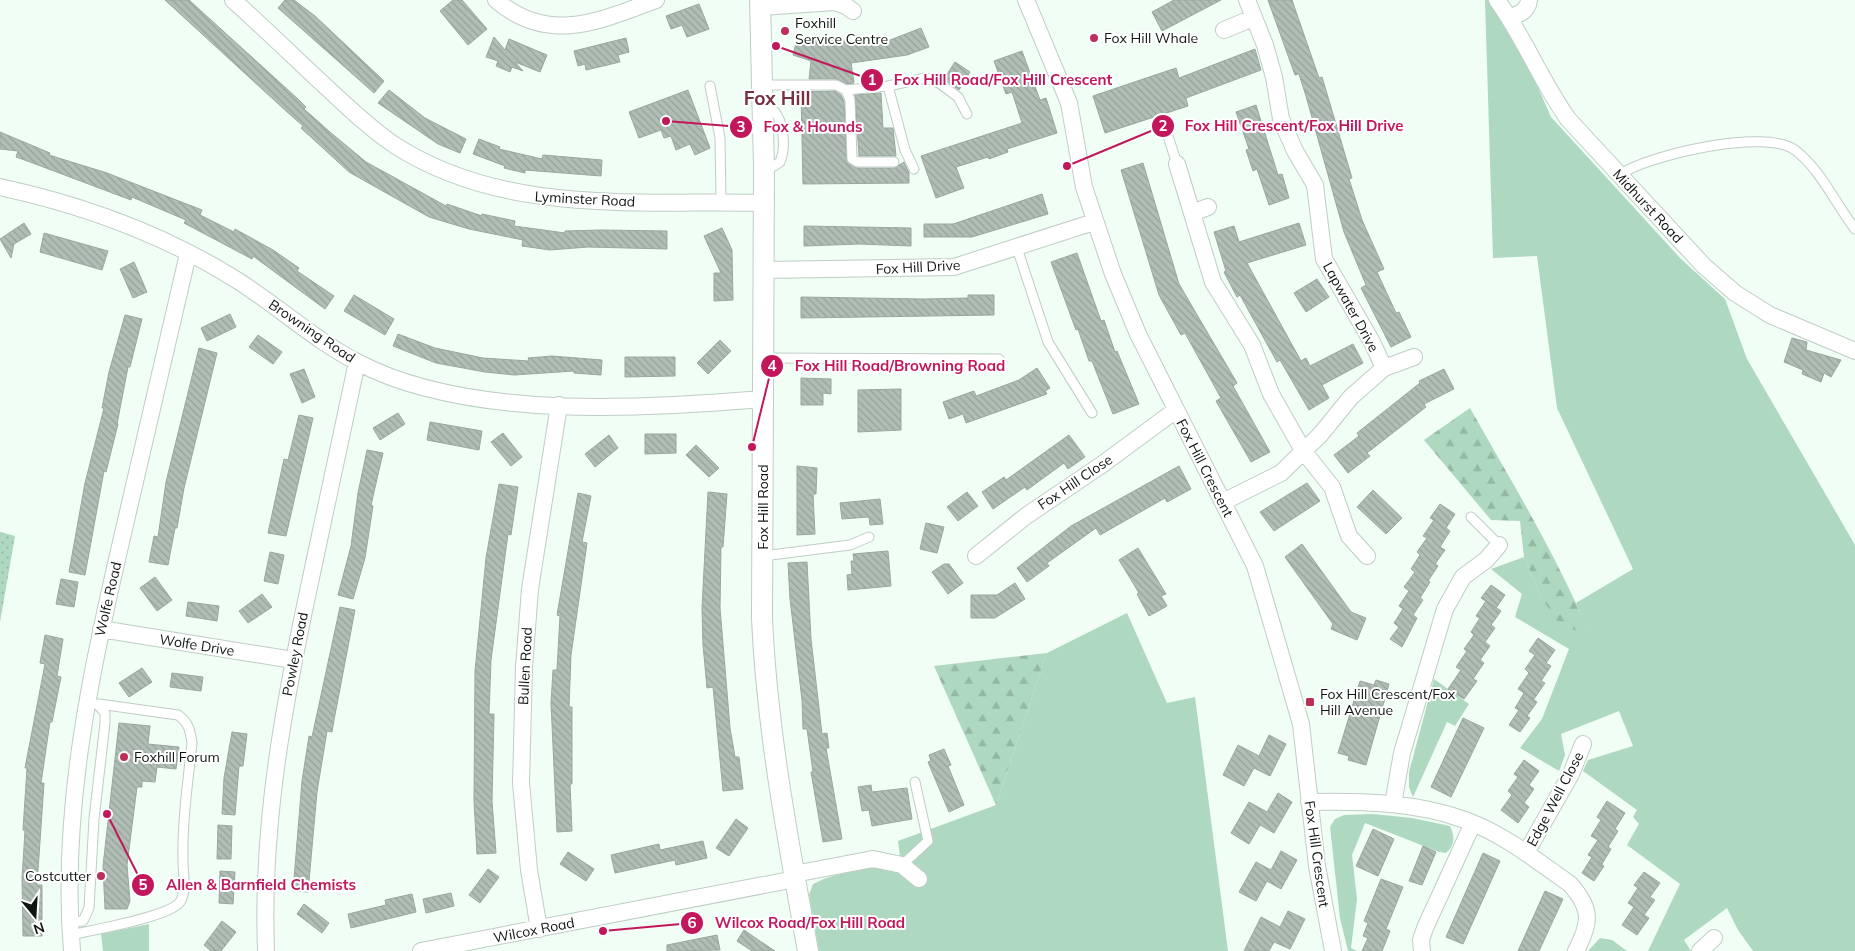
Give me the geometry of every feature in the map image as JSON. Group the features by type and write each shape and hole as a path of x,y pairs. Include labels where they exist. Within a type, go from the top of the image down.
{"street":[{"name":"Lyminster Road","path":"233,0 363,121 395,145 423,162 450,175 479,185 524,196 559,199 764,203"},
{"path":"496,0 518,15 541,24 564,26 583,25 605,19 656,0"},
{"name":"Fox Hill Crescent","path":"1026,0 1069,103 1084,187 1094,222 1113,274 1138,334 1255,566 1292,690 1304,741 1322,901 1333,951"},
{"name":"Lapwater Drive","path":"1247,0 1265,45 1274,77 1281,119 1295,151 1315,185 1324,259 1372,342 1384,368"},
{"name":"Midhurst Road","path":"1497,0 1509,17 1558,106 1568,119 1704,266 1735,292 1770,314 1855,351"},
{"path":"1509,17 1520,15 1529,5 1529,0"},
{"path":"760,3 835,2 846,6 854,12"},
{"name":"Fox Hill Road","path":"760,3 764,168 762,618 765,681 771,738 808,951"},
{"path":"1224,30 1253,18"},
{"path":"1177,164 1213,282 1252,345 1271,394 1304,452 1332,487 1344,539 1367,556"},
{"name":"Browning Road","path":"0,187 88,210 136,228 234,279 357,362 422,387 451,395 559,405 704,404 764,399"},
{"path":"1192,213 1208,207"},
{"name":"Fox Hill Drive","path":"764,270 934,269 970,264 1094,222"},
{"name":"Wolfe Road","path":"72,951 74,809 93,703 101,629 188,254"},
{"name":"Lapwater Drive","path":"1223,502 1281,473 1320,435 1350,397 1384,368 1414,357"},
{"name":"Powley Road","path":"266,951 271,803 279,739 293,660 357,362"},
{"name":"Bullen Road","path":"539,928 529,870 521,783 524,667 530,589 559,405"},
{"name":"Fox Hill Close","path":"976,556 1026,516 1100,466 1176,410"},
{"path":"1393,804 1402,753 1445,609 1463,577 1486,560 1500,545"},
{"name":"Wolfe Drive","path":"101,629 293,660"},
{"name":"Edge Well Close","path":"1526,853 1571,774 1583,744"},
{"path":"1310,802 1351,801 1393,804 1443,813 1498,835 1570,884 1586,906 1586,929 1576,951"},
{"path":"1422,951 1425,928 1473,824"},
{"name":"Wilcox Road","path":"421,951 439,949 794,877 873,859 902,865"},
{"path":"902,865 919,879"},
{"path":"1700,951 1714,938"}],"lane":[{"path":"762,85 836,85 846,90 888,86 925,78 932,80 958,97 967,114"},
{"path":"710,86 720,138 721,202"},
{"path":"888,86 905,150 914,169"},
{"path":"846,90 850,100 852,159 857,162 894,162"},
{"path":"1166,130 1177,164"},
{"path":"1619,175 1628,168 1656,158 1697,148 1746,142 1776,143 1793,148 1808,161 1855,229"},
{"path":"1017,248 1048,342 1092,413"},
{"path":"763,358 999,359"},
{"path":"1471,517 1500,545"},
{"path":"763,556 850,545 869,537"},
{"path":"71,928 138,920 174,908 181,902 183,893 183,840 192,743 190,728 186,721 178,715 93,703"},
{"path":"902,865 928,841 915,782"}],"green space":[{"path":"1485,0 1489,0 1530,69 1551,117 1681,259 1725,299 1747,359 1855,545 1855,951 1753,951 1738,930 1727,908 1684,940 1691,951 1648,951 1680,884 1627,845 1639,824 1633,817 1637,810 1583,771 1588,760 1633,746 1619,711 1561,734 1565,755 1559,771 1520,748 1542,719 1569,649 1515,617 1522,594 1491,569 1524,557 1541,597 1589,635 1576,603 1633,569 1557,408 1537,256 1493,258"},
{"path":"1470,408 1549,549 1590,636 1559,624 1541,597 1524,557 1520,521 1491,520 1424,440"},
{"path":"0,532 15,536 0,622"},
{"path":"1127,613 1167,703 1195,697 1228,951 819,951 809,895 813,884 826,878 900,857 898,841 996,805 1047,653"},
{"path":"1047,653 996,805 934,666"},
{"path":"1434,679 1469,704 1455,726 1447,722 1413,797 1409,787 1409,772"},
{"path":"1373,814 1412,818 1450,826 1453,841 1446,853 1439,852 1365,823 1352,855 1357,899 1351,948 1357,951 1348,951 1340,918 1330,827 1335,819 1344,815"},
{"path":"149,924 149,951 103,951 101,934"},
{"path":"1600,938 1612,940 1627,951 1588,951"}],"building":[{"path":"165,0 189,0 298,99 306,107 304,109 366,162 446,206 447,204 482,216 482,214 515,221 514,226 565,233 565,231 601,230 667,231 667,249 588,247 550,250 522,246 523,240 469,229 429,217 349,172 301,128 303,126"},
{"path":"285,0 294,0 315,16 384,81 374,93 278,8"},
{"path":"453,0 462,0 487,29 468,45 440,11"},
{"path":"1174,0 1221,0 1162,31 1152,12"},
{"path":"1268,0 1292,0 1319,78 1322,77 1352,178 1349,179 1362,220 1384,269 1377,272 1396,313 1399,312 1411,337 1391,347 1361,288 1366,285 1344,232 1299,74 1295,75"},
{"path":"699,4 709,29 687,37 682,25 671,29 666,16"},
{"path":"921,28 929,47 907,55 851,63 854,83 847,84 836,79 809,79 811,61 793,55 798,35 825,41 826,37 853,43 884,39 885,42"},
{"path":"494,37 505,50 509,39 547,55 540,72 515,62 523,71 512,67 510,72 496,66 498,61 486,57"},
{"path":"626,38 629,52 618,55 620,62 586,70 585,64 578,66 574,51"},
{"path":"1255,49 1261,70 1186,98 1188,106 1105,133 1093,96 1176,68 1179,78"},
{"path":"1022,51 1040,100 1046,98 1057,133 1007,149 1008,152 989,159 988,157 956,167 964,188 936,198 921,156 1022,123 1012,92 1006,94 994,61"},
{"path":"955,62 970,72 959,90 944,79"},
{"path":"389,90 425,118 466,139 460,153 438,144 378,103"},
{"path":"688,90 710,148 695,155 690,144 676,150 671,136 664,138 661,130 639,138 629,112"},
{"path":"835,91 841,95 844,101 847,163 857,168 894,168 904,162 909,173 909,183 803,184 801,92"},
{"path":"881,93 883,128 893,128 896,156 859,156 855,95"},
{"path":"1256,105 1278,175 1282,174 1289,198 1269,205 1257,169 1253,171 1246,150 1249,149 1236,112"},
{"path":"0,132 50,153 49,155 107,173 202,210 200,215 234,232 235,229 273,250 299,268 297,271 334,296 325,309 253,256 252,259 184,223 186,220 132,197 131,200 16,157 18,151 0,149"},
{"path":"479,139 500,147 499,149 542,159 543,155 602,160 601,176 525,170 525,173 504,168 505,166 473,154"},
{"path":"1143,163 1179,284 1237,383 1233,386 1270,452 1251,462 1216,401 1221,398 1185,333 1181,335 1159,295 1121,170"},
{"path":"1042,194 1048,214 972,237 924,237 924,224 953,224"},
{"path":"24,223 31,234 14,244 11,258 0,239"},
{"path":"1299,223 1306,245 1247,263 1301,361 1306,358 1310,366 1353,344 1363,363 1322,385 1329,398 1309,410 1280,360 1277,362 1240,295 1237,297 1224,272 1226,271 1214,232 1234,226 1239,242"},
{"path":"804,226 911,228 911,246 860,244 804,246"},
{"path":"722,228 732,250 733,300 714,301 714,273 721,273 704,236"},
{"path":"44,233 108,251 102,270 40,252"},
{"path":"1077,253 1101,321 1104,320 1115,352 1117,351 1139,404 1113,414 1092,361 1089,361 1078,329 1076,330 1051,262"},
{"path":"134,262 147,292 133,298 120,269"},
{"path":"1317,279 1329,297 1306,312 1294,293"},
{"path":"354,295 394,319 385,335 344,311"},
{"path":"968,295 994,295 994,315 801,318 801,297 924,299 968,298"},
{"path":"230,314 236,327 207,341 201,328"},
{"path":"125,315 142,319 130,367 128,367 118,424 106,472 104,471 85,575 69,572 85,483 104,408 102,408 109,372"},
{"path":"398,334 435,348 483,358 529,361 528,358 552,356 602,360 601,375 574,373 574,371 514,375 436,363 393,346"},
{"path":"258,335 282,352 273,364 249,347"},
{"path":"1792,338 1807,342 1806,350 1841,360 1831,377 1824,373 1821,382 1802,374 1803,370 1784,362"},
{"path":"720,340 731,351 708,374 697,363"},
{"path":"199,348 217,353 184,488 177,528 175,528 168,565 149,562 154,536 158,537 166,482"},
{"path":"625,357 675,357 675,376 625,377"},
{"path":"1037,368 1050,388 1045,391 1047,394 966,423 963,414 949,419 943,402 974,391 976,396 1019,380"},
{"path":"304,369 315,397 302,403 290,374"},
{"path":"1444,369 1454,389 1424,404 1426,407 1367,453 1370,456 1348,473 1334,455 1359,436 1357,433 1420,383 1419,381"},
{"path":"801,378 831,379 831,394 823,393 823,405 801,405"},
{"path":"901,389 901,430 858,432 858,390"},
{"path":"398,413 405,424 380,440 373,428"},
{"path":"299,415 313,418 286,536 268,533 284,459 288,460"},
{"path":"430,422 482,431 479,450 427,440"},
{"path":"503,433 522,457 511,466 491,442"},
{"path":"645,434 676,434 676,453 645,454"},
{"path":"609,435 618,448 595,467 585,454"},
{"path":"1069,435 1085,457 1068,469 1064,463 1027,490 1025,487 993,509 982,492 1004,477 1006,480"},
{"path":"696,445 719,468 709,477 686,455"},
{"path":"367,450 383,453 371,505 373,506 365,558 353,599 338,595 351,546 358,493"},
{"path":"797,466 817,468 816,494 813,494 815,534 797,535"},
{"path":"1179,466 1191,489 1167,502 1165,498 1100,535 1096,528 1047,563 1049,566 1027,582 1017,568 1071,526"},
{"path":"1307,483 1320,501 1274,531 1260,512"},
{"path":"499,484 518,487 511,535 508,534 491,660 489,714 494,714 492,801 496,853 477,854 474,801 475,671 486,558"},
{"path":"1373,490 1402,518 1386,534 1357,507"},
{"path":"708,492 727,494 723,547 721,547 720,608 730,728 735,757 739,757 743,789 723,791 713,687 707,688 703,645 702,608"},
{"path":"967,492 978,506 958,521 947,507"},
{"path":"578,493 591,496 582,542 587,543 571,655 569,707 572,707 572,784 570,784 572,831 557,832 551,703 553,670 557,670 560,616 557,615"},
{"path":"880,499 883,524 870,525 869,517 842,519 840,503"},
{"path":"1440,504 1455,514 1446,528 1450,531 1440,547 1445,550 1435,564 1438,566 1420,598 1423,600 1413,615 1417,618 1402,647 1390,639 1399,627 1394,623 1403,609 1399,606 1409,591 1404,587 1415,572 1411,569 1420,555 1417,552 1427,538 1423,536 1434,520 1430,518"},
{"path":"926,523 944,527 937,553 920,549"},
{"path":"1302,544 1351,612 1366,618 1357,640 1331,629 1333,624 1285,557"},
{"path":"1138,548 1166,594 1161,596 1167,606 1149,616 1137,594 1139,593 1119,560"},
{"path":"888,551 891,586 848,590 847,575 852,574 851,561 854,561 853,554"},
{"path":"270,552 284,555 278,584 264,581"},
{"path":"807,562 811,639 822,734 827,733 829,748 826,748 842,839 823,842 811,772 813,772 807,729 803,729 802,700 790,599 788,563"},
{"path":"944,564 949,564 963,583 948,594 932,572"},
{"path":"155,577 172,600 157,611 140,588"},
{"path":"61,579 78,582 74,607 56,604"},
{"path":"1015,583 1025,599 995,618 971,618 971,595 997,595"},
{"path":"1491,585 1505,595 1496,608 1481,598"},
{"path":"262,594 272,607 248,623 239,611"},
{"path":"1486,601 1501,611 1491,625 1495,628 1485,642 1490,646 1480,660 1484,663 1473,679 1477,681 1464,699 1448,689 1461,670 1456,667 1467,651 1464,649 1474,635 1471,632 1480,618 1476,616"},
{"path":"188,602 219,606 217,621 186,616"},
{"path":"340,607 355,610 332,732 327,731 317,792 308,892 293,891 302,781 309,736 312,737"},
{"path":"45,635 63,639 57,676 61,677 52,722 50,722 41,783 44,783 37,885 42,885 42,936 23,936 22,878 25,831 23,830 27,768 25,768 45,664 40,663"},
{"path":"1538,638 1555,650 1546,663 1551,666 1541,681 1545,683 1534,699 1518,689 1529,673 1525,669 1535,655 1529,651"},
{"path":"142,668 152,682 129,697 119,683"},
{"path":"172,673 203,677 201,691 170,687"},
{"path":"1376,680 1389,684 1366,765 1348,760 1349,756 1338,753 1360,681 1374,685"},
{"path":"1524,693 1537,702 1527,716 1530,718 1520,732 1509,725 1519,710 1515,708"},
{"path":"1463,718 1484,728 1451,797 1431,787"},
{"path":"119,723 150,726 148,744 179,747 176,769 157,767 155,782 142,781 142,787 137,787 127,865 130,901 127,909 105,909 103,866"},
{"path":"232,732 247,734 243,766 239,766 235,815 222,814 224,778"},
{"path":"1269,735 1286,744 1270,776 1254,768 1244,786 1223,775 1238,745 1259,756"},
{"path":"944,749 951,765 948,766 964,805 949,812 928,762 931,761 929,755"},
{"path":"1524,760 1539,771 1529,785 1534,789 1524,803 1529,807 1518,823 1501,810 1512,795 1508,791 1518,777 1514,774"},
{"path":"871,785 872,792 907,788 912,819 872,826 869,810 862,811 858,787"},
{"path":"1278,793 1292,802 1274,833 1260,825 1249,844 1231,833 1249,802 1267,812"},
{"path":"1607,801 1625,813 1615,829 1618,831 1608,847 1611,849 1602,864 1598,861 1604,866 1594,881 1582,873 1592,857 1588,855 1598,840 1591,836 1601,820 1597,817"},
{"path":"736,819 748,828 729,856 716,848"},
{"path":"218,825 232,826 231,859 217,859"},
{"path":"1373,829 1394,839 1378,876 1356,866"},
{"path":"703,841 707,858 676,865 675,860 615,873 611,855 659,844 660,850"},
{"path":"1423,846 1436,852 1422,885 1409,881"},
{"path":"1281,851 1297,860 1281,889 1267,881 1256,901 1239,892 1256,862 1271,870"},
{"path":"568,852 594,869 586,881 560,864"},
{"path":"1483,853 1500,861 1463,944 1446,937"},
{"path":"488,869 499,877 480,903 469,895"},
{"path":"220,871 235,872 233,904 219,903"},
{"path":"1644,872 1660,883 1650,897 1655,900 1644,915 1649,918 1637,935 1622,925 1634,907 1628,903 1638,888 1634,885"},
{"path":"1381,879 1403,887 1386,929 1390,931 1382,951 1362,951 1368,938 1363,936 1368,923 1364,921"},
{"path":"1545,891 1563,899 1539,951 1518,951"},
{"path":"451,893 454,906 426,913 423,899"},
{"path":"412,894 416,912 351,928 348,914 386,905 385,900"},
{"path":"304,904 329,923 322,933 297,914"},
{"path":"1288,911 1305,919 1290,949 1274,942 1269,951 1244,951 1261,917 1280,927"},
{"path":"222,921 236,932 221,951 211,951 204,945"},
{"path":"744,930 775,951 752,951 737,941"},
{"path":"717,935 720,950 667,951 667,945"}],"place":[{"name":"Foxhill Service Centre","path":"785,31"},
{"name":"Fox Hill Whale","path":"1094,38"},
{"name":"Fox Hill Road/Fox Hill Crescent","path":"776,46"},
{"name":"Fox & Hounds","path":"666,121"},
{"name":"Fox Hill Crescent/Fox Hill Drive","path":"1067,166"},
{"name":"Fox Hill Road/Browning Road","path":"752,447"},
{"name":"Fox Hill Crescent/Fox Hill Avenue","path":"1310,702"},
{"name":"Foxhill Forum","path":"124,757"},
{"name":"Allen & Barnfield Chemists","path":"107,814"},
{"name":"Costcutter","path":"101,876"},
{"name":"Wilcox Road/Fox Hill Road","path":"603,931"}],"district":[{"name":"Fox Hill","path":"777,98"}]}
